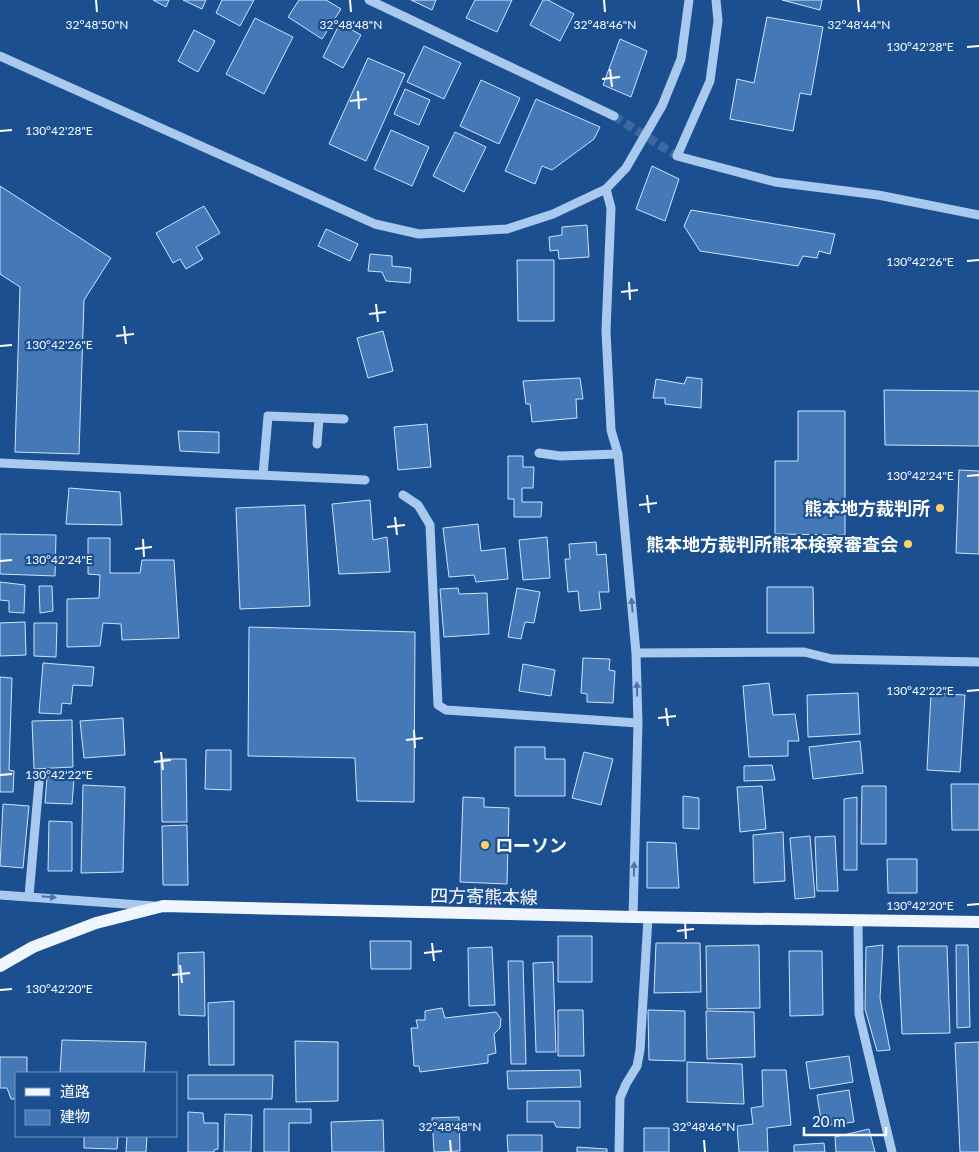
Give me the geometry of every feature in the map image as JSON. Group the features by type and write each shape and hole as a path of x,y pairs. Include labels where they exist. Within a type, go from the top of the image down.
{"main road":[{"name":"四方寄熊本線","path":"0,966 33,948 96,923 162,906 633,918 979,922"}],"street":[{"path":"369,0 614,116"},
{"path":"0,56 375,224 419,234 507,229 553,214 606,189 626,168 662,106 680,58 689,0"},
{"path":"716,0 718,21 710,81 677,156 775,182 878,195 979,215"},
{"path":"606,189 611,208 606,331 611,430 618,454 636,653 638,723 633,918"},
{"path":"263,474 268,416 344,419"},
{"path":"318,444 319,418"},
{"path":"539,453 560,456 618,454"},
{"path":"0,463 364,480"},
{"path":"403,496 418,505 430,525 438,705 446,710 638,723"},
{"path":"636,653 804,652 832,658 979,662"},
{"path":"29,896 39,782"},
{"path":"0,895 162,906"},
{"path":"619,1152 620,1098 637,1066 640,1050 648,918"},
{"path":"858,922 859,1014 892,1152"}],"building":[{"path":"153,0 169,0 166,7"},
{"path":"183,0 206,0 202,9"},
{"path":"222,0 254,0 240,26 216,13"},
{"path":"299,0 326,0 341,9 322,39 288,17"},
{"path":"411,0 436,0 432,10"},
{"path":"475,0 512,0 497,32 466,18"},
{"path":"543,0 548,0 574,14 560,41 530,25"},
{"path":"782,0 822,0 820,10"},
{"path":"767,17 823,27 811,95 800,93 793,131 730,119 737,79 754,83"},
{"path":"255,18 293,37 264,94 226,74"},
{"path":"340,23 361,35 343,68 323,57"},
{"path":"194,30 215,41 198,72 178,61"},
{"path":"620,39 647,51 631,97 603,85"},
{"path":"424,46 461,63 444,99 407,82"},
{"path":"368,58 405,74 366,161 329,144"},
{"path":"481,80 520,98 499,144 460,126"},
{"path":"405,89 430,100 419,125 394,114"},
{"path":"536,99 600,127 594,139 552,170 542,166 535,184 505,171"},
{"path":"391,130 429,147 412,186 374,169"},
{"path":"455,132 486,147 464,192 433,176"},
{"path":"652,166 679,179 665,221 636,209"},
{"path":"0,186 111,258 84,300 79,454 15,452 20,287 0,274"},
{"path":"204,206 220,233 196,247 203,259 186,269 180,259 173,263 156,233"},
{"path":"691,210 835,234 830,254 819,251 817,258 803,256 798,266 700,251 684,226"},
{"path":"587,225 589,257 559,259 558,250 550,251 549,237 562,235 562,227"},
{"path":"326,229 358,244 350,261 318,246"},
{"path":"370,254 392,256 392,266 411,268 410,283 386,281 382,272 368,271"},
{"path":"517,260 554,260 554,321 518,321"},
{"path":"383,331 393,371 368,378 357,338"},
{"path":"687,377 702,379 701,408 665,404 665,398 653,398 656,379 684,384"},
{"path":"580,378 583,399 576,399 577,418 532,422 530,404 526,404 523,381"},
{"path":"884,390 979,391 979,446 885,445"},
{"path":"798,411 845,411 845,535 775,534 775,461 798,461"},
{"path":"427,424 431,467 398,470 394,427"},
{"path":"178,431 219,432 219,453 180,451"},
{"path":"508,456 523,456 523,467 534,467 533,488 522,488 522,502 542,502 541,517 514,517 514,499 508,499"},
{"path":"959,470 979,471 979,554 956,553"},
{"path":"69,488 120,492 122,525 66,524"},
{"path":"370,500 373,540 387,537 390,572 339,574 332,504"},
{"path":"305,505 310,606 240,609 236,508"},
{"path":"478,524 481,551 505,548 508,579 476,582 474,575 449,577 443,528"},
{"path":"0,534 56,535 55,576 0,574"},
{"path":"547,537 550,578 523,580 519,540"},
{"path":"88,538 110,538 110,573 140,573 142,560 174,560 179,638 122,640 121,624 103,623 100,646 67,647 67,599 99,598 100,575 88,574"},
{"path":"596,542 597,555 606,554 609,592 599,592 601,609 580,611 578,591 568,592 565,559 570,559 569,544"},
{"path":"0,582 25,585 24,613 9,612 9,601 0,600"},
{"path":"39,586 52,586 53,611 40,613"},
{"path":"767,587 813,587 814,633 767,633"},
{"path":"458,588 459,594 487,593 489,634 444,637 440,589"},
{"path":"517,588 540,592 534,623 525,622 521,639 508,637"},
{"path":"25,622 26,655 0,656 0,623"},
{"path":"34,623 57,623 56,657 34,656"},
{"path":"249,627 415,632 414,802 357,801 355,758 248,756"},
{"path":"583,658 610,659 609,670 615,671 613,703 587,702 587,694 581,693"},
{"path":"43,663 94,667 92,686 73,685 71,704 62,703 61,714 39,713"},
{"path":"523,664 555,670 551,696 519,691"},
{"path":"0,677 12,678 9,770 14,771 13,792 0,792"},
{"path":"769,683 773,715 795,714 799,741 788,741 788,756 749,757 743,686"},
{"path":"858,693 860,734 808,737 807,695"},
{"path":"931,693 965,695 960,772 927,770"},
{"path":"123,718 125,755 84,758 80,721"},
{"path":"72,720 73,767 34,769 32,721"},
{"path":"860,741 863,773 813,779 809,747"},
{"path":"515,747 545,747 545,759 565,759 565,796 515,796"},
{"path":"206,750 231,750 231,790 205,789"},
{"path":"584,752 613,759 601,805 572,798"},
{"path":"161,759 186,759 187,822 162,822"},
{"path":"772,765 775,780 744,781 744,766"},
{"path":"47,777 74,779 72,804 45,803"},
{"path":"951,784 979,784 979,830 952,830"},
{"path":"83,785 125,787 123,872 81,873"},
{"path":"762,786 766,829 740,832 737,787"},
{"path":"862,786 886,786 886,844 861,844"},
{"path":"683,796 699,798 699,829 683,828"},
{"name":"ローソン","path":"463,797 484,798 484,807 509,808 507,884 460,882"},
{"path":"857,797 857,870 844,870 844,799"},
{"path":"3,804 29,806 23,868 0,866"},
{"path":"49,821 72,822 72,871 48,871"},
{"path":"187,825 188,885 163,885 162,826"},
{"path":"783,832 785,881 754,883 753,835"},
{"path":"810,836 815,897 795,899 790,838"},
{"path":"835,836 838,891 817,891 815,837"},
{"path":"647,842 676,843 679,888 647,888"},
{"path":"887,859 917,859 917,893 888,893"},
{"path":"558,936 592,936 592,982 558,982"},
{"path":"370,941 411,941 411,969 371,969"},
{"path":"656,943 700,943 701,992 654,993"},
{"path":"759,945 760,1008 707,1009 706,946"},
{"path":"883,945 880,998 890,1050 877,1051 865,1009 866,947"},
{"path":"956,945 968,945 970,1027 957,1028"},
{"path":"898,946 947,946 950,1033 902,1034"},
{"path":"492,947 495,1005 469,1006 468,948"},
{"path":"789,951 822,951 823,1015 790,1016"},
{"path":"204,952 205,1016 179,1015 178,953"},
{"path":"508,961 523,961 526,1064 511,1064"},
{"path":"553,962 556,1052 536,1052 533,963"},
{"path":"234,1001 234,1065 209,1065 208,1003"},
{"path":"442,1008 445,1018 496,1012 501,1019 500,1028 494,1034 496,1053 488,1055 488,1063 420,1072 419,1066 414,1066 411,1028 418,1028 416,1020 425,1020 425,1011"},
{"path":"558,1010 583,1010 584,1056 558,1056"},
{"path":"648,1010 685,1011 685,1061 649,1060"},
{"path":"706,1011 754,1012 755,1057 707,1059"},
{"path":"62,1040 146,1042 144,1072 60,1072"},
{"path":"295,1041 338,1042 338,1101 296,1102"},
{"path":"979,1042 979,1152 960,1152 955,1043"},
{"path":"849,1056 853,1082 810,1089 806,1062"},
{"path":"0,1057 27,1057 27,1072 15,1072 15,1099 11,1099 7,1088 0,1088"},
{"path":"687,1062 742,1064 744,1104 687,1102"},
{"path":"580,1070 581,1087 508,1089 507,1071"},
{"path":"762,1070 786,1070 791,1125 767,1128 768,1152 739,1152 737,1126 753,1124 751,1108 763,1106"},
{"path":"188,1075 273,1075 272,1099 188,1099"},
{"path":"849,1090 854,1122 822,1126 817,1095"},
{"path":"527,1101 580,1101 580,1128 556,1127 554,1122 527,1122"},
{"path":"264,1109 311,1109 311,1123 289,1123 289,1152 264,1152"},
{"path":"188,1112 203,1113 204,1123 218,1123 218,1149 214,1150 214,1152 188,1152"},
{"path":"225,1114 252,1115 251,1152 224,1152"},
{"path":"459,1117 460,1151 434,1152 432,1118"},
{"path":"383,1120 384,1152 332,1152 331,1122"},
{"path":"644,1128 669,1128 669,1152 644,1152"},
{"path":"869,1129 875,1152 836,1152 835,1137"},
{"path":"507,1135 542,1135 542,1152 508,1152"},
{"path":"84,1137 118,1137 117,1149 84,1148"},
{"path":"127,1137 147,1137 146,1152 126,1152"},
{"path":"824,1143 825,1152 794,1152 794,1145"},
{"path":"577,1147 607,1149 607,1152 577,1152"}],"tunnel":[{"path":"614,116 677,156"}],"place":[{"name":"熊本地方裁判所","path":"940,508"},
{"name":"熊本地方裁判所熊本検察審査会","path":"908,544"},
{"name":"ローソン","path":"485,845"}]}
